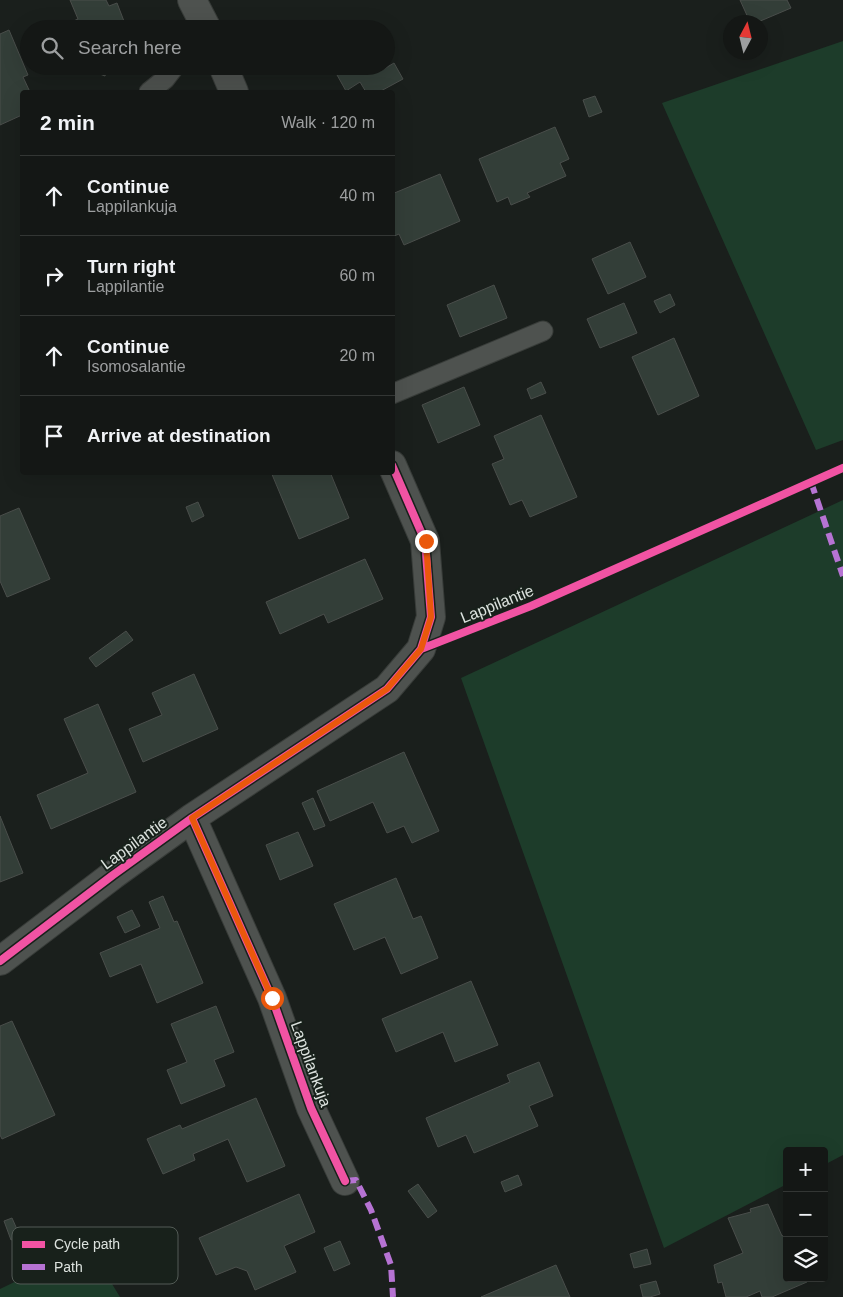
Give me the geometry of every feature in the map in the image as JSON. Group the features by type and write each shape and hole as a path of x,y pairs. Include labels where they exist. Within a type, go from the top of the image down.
{"street":[{"path":"192,0 202,20"},
{"path":"227,75 233,90"},
{"name":"Lappilantie","path":"0,961 192,818 387,689 421,649 431,617 426,541 395,472"},
{"name":"Lappilankuja","path":"192,818 272,998 311,1108 345,1181"}],"lane":[{"path":"151,90 168,75"},
{"path":"395,393 543,330"}],"green space":[{"path":"843,41 843,440 816,450 662,103"},
{"path":"843,500 843,1155 828,1163 828,1147 783,1147 783,1186 664,1248 461,678"},
{"path":"12,1283 112,1284 120,1297 0,1297 0,1289"}],"building":[{"path":"70,0 106,0 109,6 117,3 124,20 76,20 78,19"},
{"path":"740,0 787,0 791,8 768,18 768,15 747,15"},
{"path":"9,30 20,56 20,75 28,75 23,77 29,90 20,90 20,116 0,125 0,34"},
{"path":"395,65 403,79 383,90 365,90 360,82 345,90 337,75 395,75"},
{"path":"595,96 602,112 589,117 583,100"},
{"path":"555,127 569,159 560,163 566,176 527,193 530,197 511,205 508,197 497,202 479,159"},
{"path":"440,174 460,221 404,245 399,234 395,236 395,193"},
{"path":"630,242 646,277 608,294 592,259"},
{"path":"494,285 507,318 460,337 447,305"},
{"path":"670,294 675,305 660,313 654,301"},
{"path":"624,303 637,333 600,348 587,319"},
{"path":"674,338 699,396 658,415 632,357"},
{"path":"541,382 546,393 531,399 527,389"},
{"path":"464,387 480,425 438,443 422,405"},
{"path":"541,415 577,497 530,517 522,500 510,505 492,464 504,459 494,436"},
{"path":"272,475 331,475 349,518 299,539"},
{"path":"198,502 204,516 192,522 186,507"},
{"path":"19,508 50,579 7,597 0,581 0,516"},
{"path":"365,559 383,599 328,623 324,614 280,634 266,602"},
{"path":"126,631 133,640 96,667 89,658"},
{"path":"194,674 218,729 143,762 129,729 162,715 152,693"},
{"path":"98,704 136,792 51,829 37,795 88,773 64,719"},
{"path":"404,752 439,831 412,843 404,826 387,833 373,802 330,821 317,791"},
{"path":"313,798 325,826 314,830 302,803"},
{"path":"0,816 23,873 0,882"},
{"path":"298,832 313,866 280,880 266,845"},
{"path":"396,878 413,919 421,916 438,958 401,974 385,937 354,950 334,904"},
{"path":"163,896 174,922 177,921 203,983 157,1003 141,964 110,977 100,953 160,928 149,902"},
{"path":"132,910 140,926 125,933 117,917"},
{"path":"471,981 498,1045 455,1062 443,1032 396,1052 382,1019"},
{"path":"216,1006 234,1052 214,1060 225,1086 181,1104 167,1070 187,1062 171,1024"},
{"path":"12,1021 55,1115 2,1139 0,1135 0,1026"},
{"path":"539,1062 553,1096 529,1106 538,1126 474,1153 466,1135 438,1147 426,1118 510,1082 507,1075"},
{"path":"256,1098 285,1166 247,1182 228,1139 193,1154 195,1160 163,1174 147,1139 180,1125 182,1129"},
{"path":"518,1175 522,1185 505,1192 501,1182"},
{"path":"418,1184 437,1211 428,1218 408,1191"},
{"path":"299,1194 315,1232 284,1246 296,1272 255,1290 247,1271 236,1267 216,1275 199,1238"},
{"path":"768,1204 783,1236 783,1282 807,1282 772,1297 762,1297 760,1291 746,1297 726,1297 722,1282 718,1283 714,1265 743,1253 728,1218 751,1212 750,1209"},
{"path":"12,1218 16,1227 12,1227 11,1240 4,1221"},
{"path":"340,1241 350,1264 334,1271 324,1248"},
{"path":"647,1249 651,1264 634,1268 630,1254"},
{"path":"556,1265 570,1297 481,1297"},
{"path":"656,1281 660,1294 643,1297 640,1285"}],"marked path":[{"path":"811,482 843,576"},
{"path":"345,1181 356,1180 371,1210 391,1265 393,1297"}],"cycle path":[{"path":"0,961 192,818 387,689 421,649 531,606 843,468"},
{"path":"395,472 425,541 431,617 421,649"},
{"path":"192,818 272,998 311,1108 345,1181"}],"route":[{"path":"272,998 192,818 387,689 421,649 431,617 426,541"}]}
